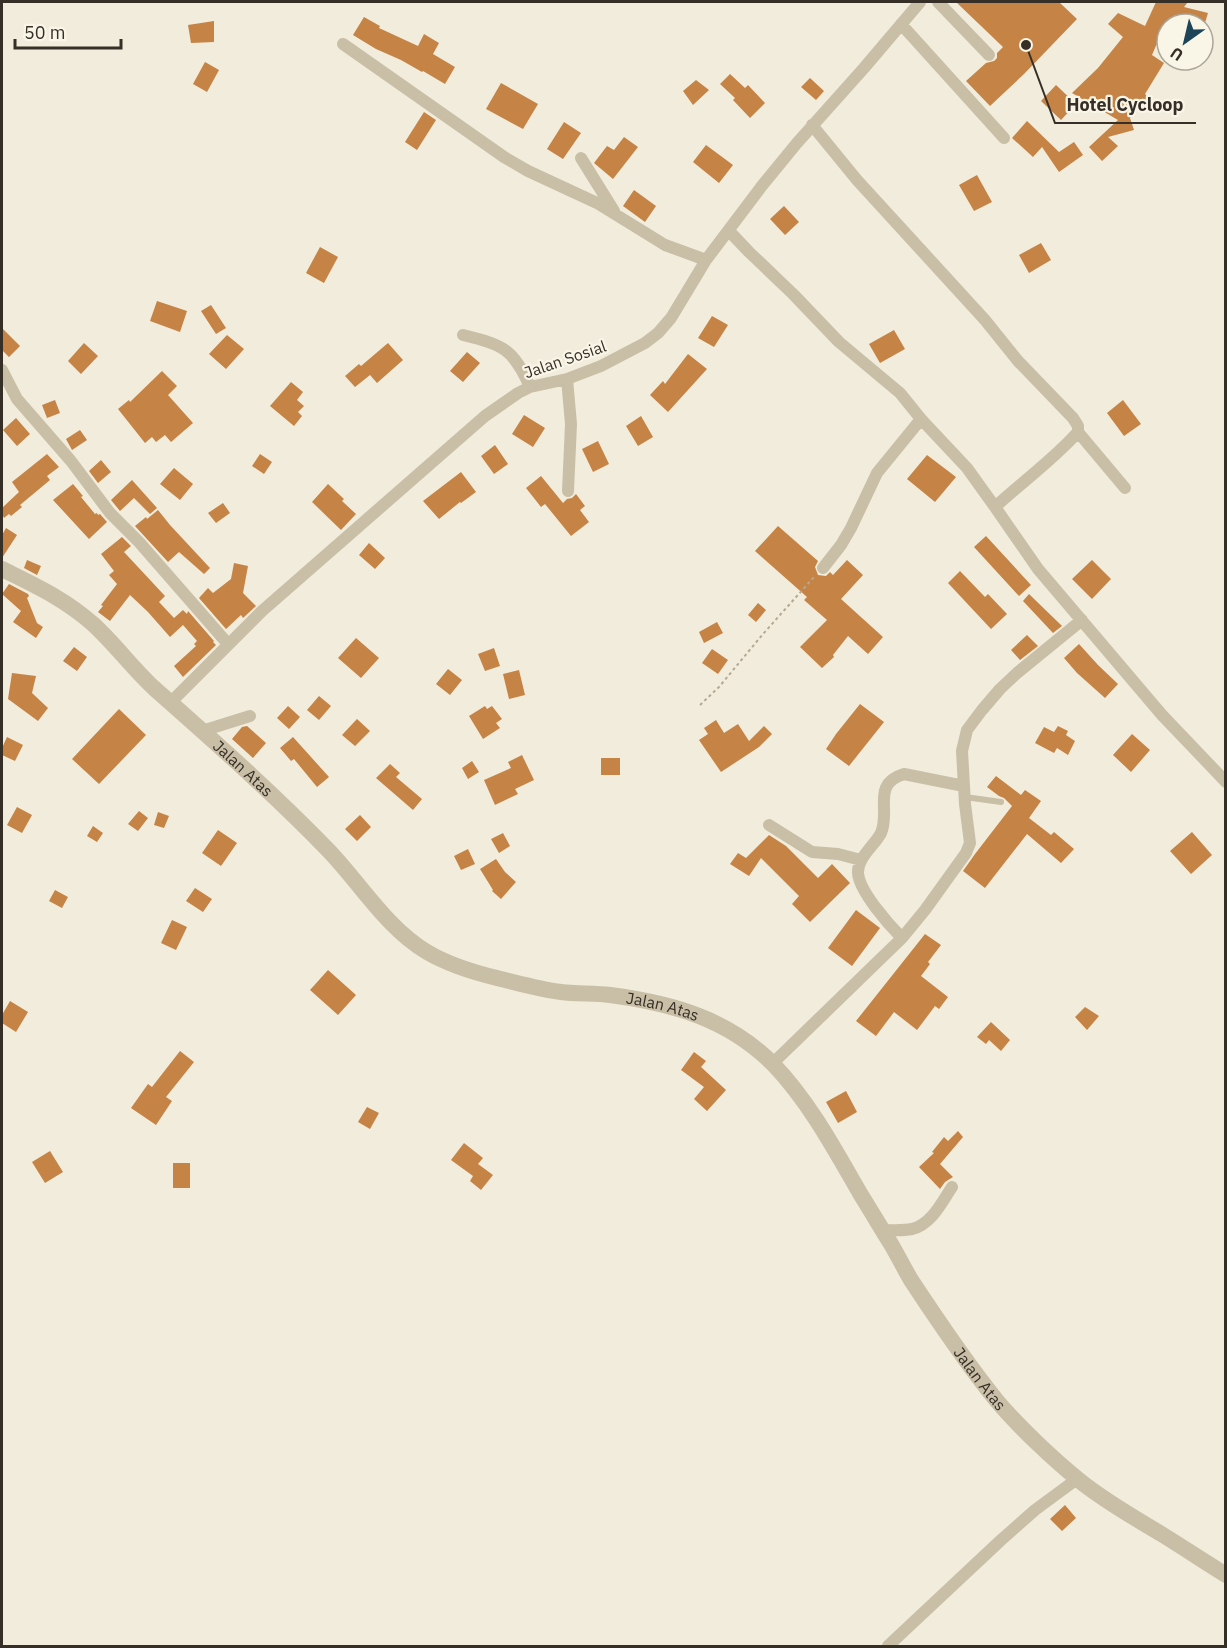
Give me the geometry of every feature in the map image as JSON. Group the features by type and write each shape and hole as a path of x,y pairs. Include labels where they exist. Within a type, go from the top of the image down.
{"street":[{"name":"Jalan Sosial","path":"170,703 262,611 485,416 530,387 567,379 601,366 645,344 658,333 671,318 706,260 761,187 920,2"},
{"path":"938,2 989,55"},
{"path":"901,24 1004,138"},
{"path":"343,44 504,157 528,171 597,203 665,245 706,260"},
{"path":"812,125 908,237 960,291 1018,361 1073,418 1078,426 1078,432 1125,488"},
{"path":"581,158 616,214"},
{"path":"729,231 839,342 900,393 967,468 1038,569 1162,715 1226,782"},
{"path":"463,335 493,342 507,349 518,362 530,387"},
{"path":"2,370 17,399 70,461 110,513 144,548 228,645"},
{"path":"567,379 571,424 568,491"},
{"path":"823,568 851,528 877,473 921,419"},
{"path":"995,507 1078,432"},
{"name":"Jalan Atas","path":"2,568 44,588 94,625 141,676 223,748 298,820 351,874 393,924 424,950 456,966 479,974 562,992 612,996 680,1008 697,1014 751,1045 772,1064 818,1121 910,1278 976,1374 999,1403 1077,1479 1126,1513 1226,1575"},
{"path":"772,1064 902,938 966,853 970,843 962,751 967,730 1000,689 1082,620"},
{"path":"202,731 250,716"},
{"path":"902,938 886,923 866,892 858,873 861,860 884,824 886,786 896,776 904,774 964,791"},
{"path":"769,825 812,852 838,854 861,860"},
{"path":"882,1230 915,1229 925,1223 952,1187"},
{"path":"888,1647 1000,1541 1035,1510 1077,1479"}],"lane":[{"path":"964,791 1001,802"}],"path":[{"path":"700,705 719,687 823,568"}],"building":[{"path":"956,2 1059,2 1077,19 990,106 966,81 986,63 994,61 997,53 1003,47"},
{"path":"1156,2 1188,2 1184,7 1204,12 1155,12 1155,48 1152,55 1155,57 1155,72 1158,72 1145,94 1148,97 1130,118 1134,130 1108,137 1118,146 1102,161 1089,147 1118,120 1072,93 1098,68 1123,37 1108,24 1118,13 1145,26"},
{"path":"364,17 380,26 379,28 418,46 424,34 439,43 433,54 455,67 445,84 353,35"},
{"path":"214,21 214,42 191,43 188,25"},
{"path":"205,62 219,70 207,92 193,84"},
{"path":"730,74 745,88 748,85 765,103 750,118 733,100 735,98 720,84"},
{"path":"810,78 824,91 816,100 801,87"},
{"path":"696,80 709,90 693,105 683,91"},
{"path":"501,83 538,104 523,129 486,109"},
{"path":"1056,85 1076,104 1061,120 1041,101"},
{"path":"424,112 436,120 417,150 405,142"},
{"path":"1027,121 1059,152 1074,142 1083,155 1059,172 1042,147 1033,157 1012,138"},
{"path":"564,122 581,133 563,159 547,149"},
{"path":"624,137 638,147 613,179 594,163 607,146 614,150"},
{"path":"706,145 733,165 719,183 693,162"},
{"path":"977,175 992,202 974,211 959,185"},
{"path":"634,190 656,206 645,222 623,206"},
{"path":"784,206 799,222 785,235 770,219"},
{"path":"1041,243 1051,260 1029,273 1019,255"},
{"path":"320,247 338,257 324,283 306,273"},
{"path":"157,301 187,311 180,332 150,321"},
{"path":"211,305 226,328 216,334 201,311"},
{"path":"712,316 728,325 714,347 698,338"},
{"path":"2,328 20,346 9,357 2,350"},
{"path":"894,330 905,349 880,363 869,344"},
{"path":"227,335 244,349 226,369 209,354"},
{"path":"84,343 98,356 81,374 68,361"},
{"path":"388,343 403,360 377,383 370,375 355,387 345,376 359,364 361,366"},
{"path":"467,352 480,363 463,382 450,371"},
{"path":"688,354 707,369 668,412 650,395 663,381 665,384"},
{"path":"162,371 177,386 168,395 193,423 171,442 165,435 156,442 152,437 145,443 118,409 129,400 130,402"},
{"path":"291,382 303,392 297,400 304,406 298,412 302,416 294,426 270,406"},
{"path":"55,400 60,413 47,418 42,405"},
{"path":"1123,400 1141,424 1124,436 1107,413"},
{"path":"524,415 545,428 533,447 512,434"},
{"path":"641,416 653,437 638,446 626,426"},
{"path":"16,418 30,434 17,446 3,430"},
{"path":"80,430 87,440 72,450 66,439"},
{"path":"598,441 609,464 593,472 582,449"},
{"path":"495,445 508,464 494,474 481,456"},
{"path":"47,454 59,467 47,476 50,480 20,505 22,507 11,516 9,514 4,518 2,508 19,492 12,482"},
{"path":"260,454 272,462 264,474 252,466"},
{"path":"927,455 956,477 935,502 907,479"},
{"path":"101,460 111,472 98,483 89,471"},
{"path":"174,468 193,484 180,500 160,484"},
{"path":"461,472 476,492 439,519 423,501"},
{"path":"541,476 563,503 576,494 585,506 580,510 589,522 571,536 545,504 541,507 526,488"},
{"path":"132,480 157,508 150,514 134,498 120,511 111,500"},
{"path":"73,484 95,514 100,514 107,522 89,539 53,500"},
{"path":"328,484 356,514 341,530 312,502"},
{"path":"223,503 230,513 216,523 208,513"},
{"path":"158,510 210,568 204,574 179,552 168,562 135,526"},
{"path":"778,526 818,561 815,567 818,575 826,576 830,572 833,575 847,560 863,575 841,599 883,637 868,654 848,636 833,655 834,657 822,668 800,647 827,620 804,600 807,597 755,551"},
{"path":"6,528 17,535 2,558 2,535"},
{"path":"986,536 1031,585 1019,596 974,547"},
{"path":"122,537 131,546 124,552 165,596 159,602 174,618 183,610 187,614 188,611 216,645 183,677 174,666 196,646 194,644 197,641 183,625 170,637 130,595 110,621 98,612 117,584 109,575 114,571 101,554"},
{"path":"369,543 385,558 375,569 359,555"},
{"path":"27,560 41,566 37,575 24,568"},
{"path":"1092,560 1111,579 1092,599 1072,579"},
{"path":"234,563 248,566 243,593 256,606 243,618 241,615 226,629 199,598 208,588 213,593 231,579"},
{"path":"960,571 985,597 988,594 1007,614 991,629 948,583"},
{"path":"9,584 29,596 27,598 37,623 43,627 36,638 13,622 21,611 2,594"},
{"path":"1029,594 1062,626 1053,633 1023,601"},
{"path":"758,603 766,610 756,622 748,615"},
{"path":"717,622 723,633 704,643 699,632"},
{"path":"1027,635 1038,646 1020,660 1011,650"},
{"path":"356,638 379,658 361,678 338,658"},
{"path":"1079,644 1118,684 1105,698 1064,658"},
{"path":"74,647 87,657 77,671 63,661"},
{"path":"494,648 500,666 485,671 478,654"},
{"path":"712,649 728,660 718,674 702,663"},
{"path":"448,669 462,680 450,695 436,684"},
{"path":"519,670 525,695 509,699 503,674"},
{"path":"12,673 36,676 32,693 48,708 38,721 8,699"},
{"path":"319,696 331,706 319,720 307,710"},
{"path":"860,704 884,722 849,766 826,749"},
{"path":"288,706 300,717 289,729 277,718"},
{"path":"485,706 487,709 492,706 502,719 496,723 500,728 483,739 469,716"},
{"path":"119,709 146,735 99,784 72,759"},
{"path":"357,719 370,731 355,746 342,735"},
{"path":"716,720 724,733 738,724 749,741 764,726 772,734 759,747 721,772 699,740 708,734 704,728"},
{"path":"247,726 266,743 253,758 232,739 242,727"},
{"path":"1058,726 1068,731 1066,735 1075,741 1068,755 1057,748 1054,753 1035,743 1044,727 1054,732"},
{"path":"1132,734 1150,750 1131,772 1113,755"},
{"path":"7,737 23,745 15,761 2,755 2,748"},
{"path":"293,737 329,777 317,787 294,759 291,761 280,748"},
{"path":"522,755 534,780 515,789 518,794 495,805 484,780 511,768 508,762"},
{"path":"601,758 620,758 620,775 601,775"},
{"path":"472,761 479,772 468,779 462,768"},
{"path":"390,764 400,773 396,777 422,799 413,810 376,778"},
{"path":"996,776 1021,795 1025,790 1041,801 1029,818 1051,835 1054,832 1074,849 1061,863 1027,834 985,888 963,871 1012,806 987,787"},
{"path":"17,807 32,815 22,833 7,825"},
{"path":"139,811 148,818 138,831 128,824"},
{"path":"158,812 169,816 164,828 154,825"},
{"path":"360,815 371,827 357,841 345,829"},
{"path":"93,826 103,833 97,842 87,836"},
{"path":"218,830 237,843 221,866 202,853"},
{"path":"1192,832 1212,855 1191,874 1170,851"},
{"path":"503,833 510,846 499,853 491,839"},
{"path":"769,835 786,846 818,878 832,864 850,883 810,922 792,904 799,896 761,858 749,876 730,864 738,853 746,858"},
{"path":"468,849 475,864 461,870 454,856"},
{"path":"496,859 516,882 501,899 492,891 480,869"},
{"path":"195,888 212,899 203,912 186,901"},
{"path":"55,890 68,897 62,908 49,901"},
{"path":"856,910 880,928 852,966 828,948"},
{"path":"172,920 187,927 176,950 161,943"},
{"path":"925,934 941,945 921,976 948,997 939,1009 935,1006 917,1030 894,1012 876,1036 856,1021"},
{"path":"328,970 356,995 338,1015 310,990"},
{"path":"10,1001 28,1012 16,1032 2,1023 2,1015"},
{"path":"1085,1007 1099,1016 1087,1030 1075,1017"},
{"path":"991,1022 1010,1040 1001,1051 989,1040 986,1044 977,1037"},
{"path":"180,1051 194,1062 166,1097 172,1101 156,1125 131,1108 148,1084 152,1087"},
{"path":"694,1052 706,1061 701,1067 726,1090 707,1111 694,1099 704,1087 681,1070"},
{"path":"846,1091 857,1112 838,1123 826,1102"},
{"path":"367,1107 379,1113 370,1129 358,1122"},
{"path":"958,1131 963,1137 940,1164 953,1177 940,1189 919,1167 934,1153 932,1152 944,1137 948,1141"},
{"path":"464,1143 483,1158 478,1164 493,1175 481,1190 470,1181 473,1176 451,1160"},
{"path":"50,1151 63,1172 45,1183 32,1162"},
{"path":"173,1163 190,1163 190,1188 173,1188"},
{"path":"1065,1505 1076,1518 1062,1531 1050,1519"}],"place":[{"name":"Hotel Cycloop","path":"1026,45"}]}
